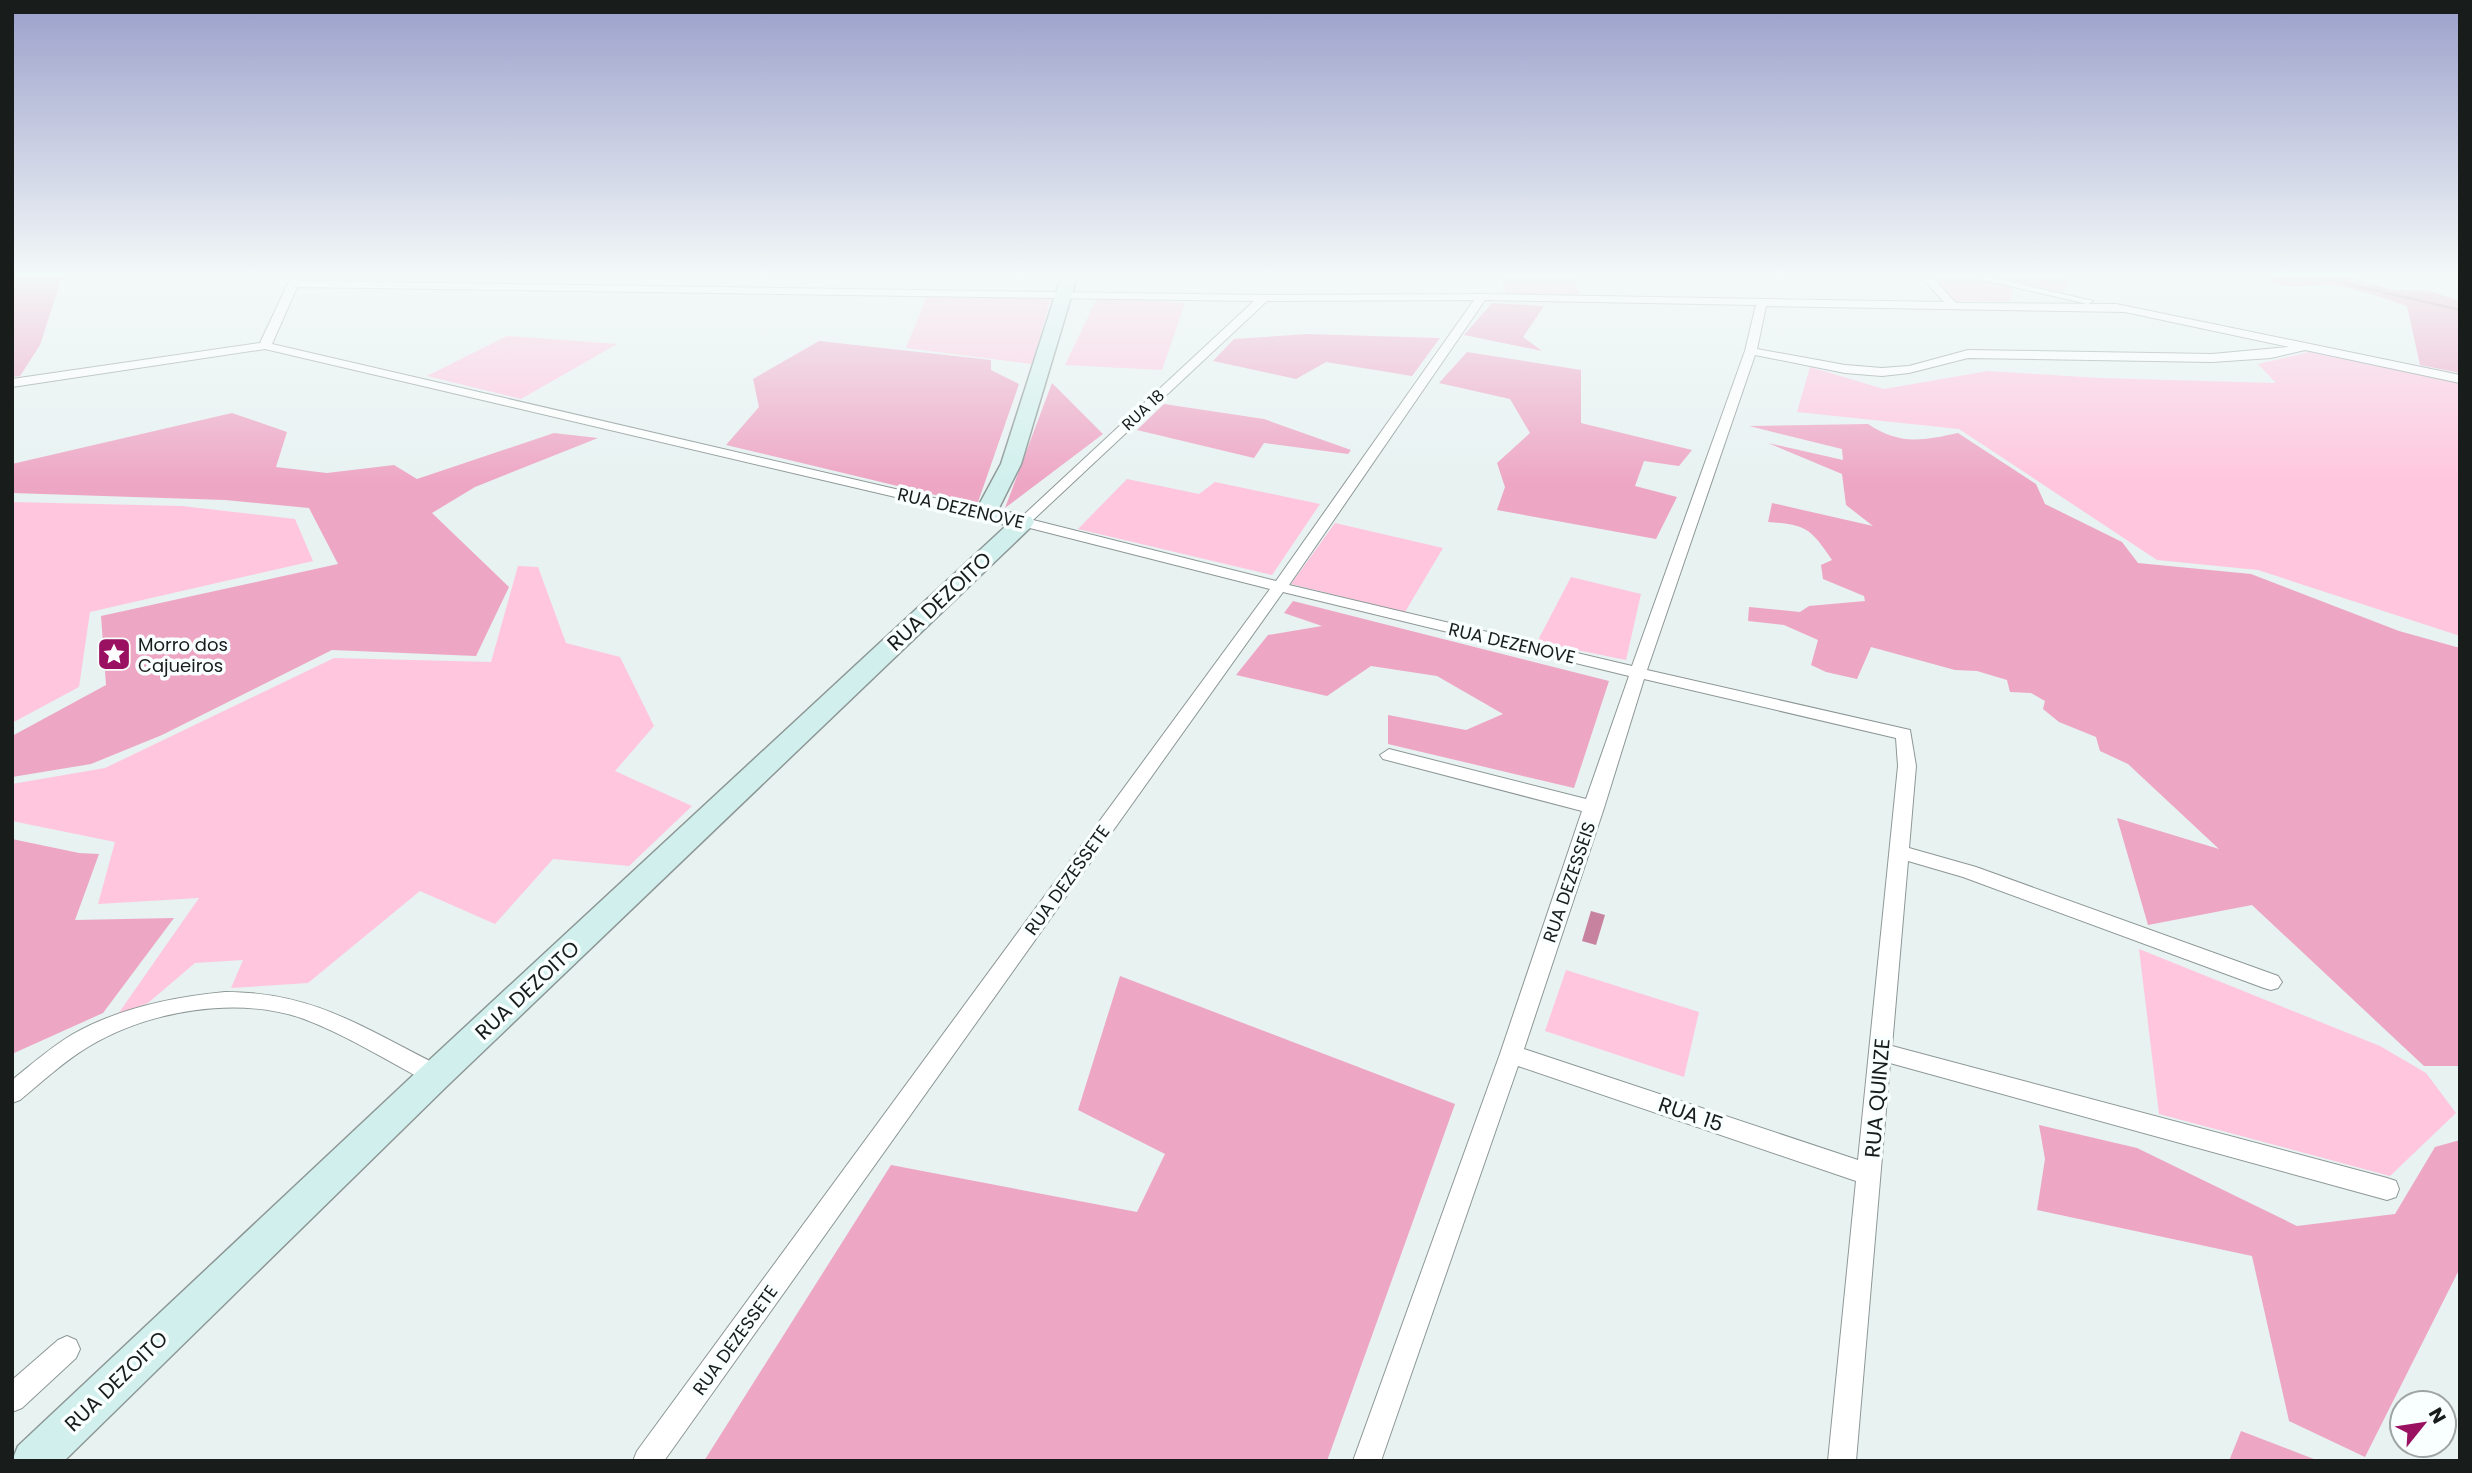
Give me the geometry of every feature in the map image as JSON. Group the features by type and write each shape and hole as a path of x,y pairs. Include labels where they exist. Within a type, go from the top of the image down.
{"main road":[{"path":"985,514 1011,464 1047,346"},
{"name":"RUA DEZENOVE","path":"985,514 1023,522"},
{"name":"RUA DEZOITO","path":"33,1461 436,1075 1023,522"}],"street":[{"name":"RUA DEZENOVE","path":"12,383 265,346 985,514"},
{"name":"RUA 18","path":"1023,522 1213,346"},
{"name":"RUA DEZESSETE","path":"647,1461 1280,586 1448,346"},
{"name":"RUA DEZESSEIS","path":"1367,1461 1511,1054 1595,808 1638,672 1752,346"},
{"path":"1751,351 1884,372 1908,370 1968,354 2212,358 2271,354 2307,346 2460,379"},
{"name":"RUA DEZENOVE","path":"1023,522 1414,621 1904,734"},
{"name":"RUA QUINZE","path":"1842,1461 1907,766 1904,734"},
{"path":"1388,755 1595,808"},
{"path":"1899,852 1969,872 2271,982"},
{"path":"12,1093 87,1036 176,1007 220,1000 261,999 307,1012 436,1075"},
{"path":"1882,1052 2386,1189"},
{"name":"RUA 15","path":"1511,1054 1870,1175"},
{"path":"12,1398 67,1349"}],"shaded area":[{"path":"12,346 40,346 20,376 12,377"},
{"path":"488,346 614,346 521,399 427,376"},
{"path":"811,346 862,346 991,360 991,370 1019,384 977,505 726,445 759,407 753,379"},
{"path":"907,346 1037,346 1032,364 906,348"},
{"path":"1074,346 1170,346 1162,370 1065,365"},
{"path":"1228,346 1434,346 1412,376 1326,362 1296,379 1213,361"},
{"path":"1516,346 1535,346 1542,351"},
{"path":"2416,346 2460,346 2460,373 2420,365"},
{"path":"1467,352 1581,370 1581,423 1692,450 1679,466 1644,461 1635,486 1677,497 1656,539 1497,510 1505,487 1497,463 1530,433 1510,399 1439,383"},
{"path":"2309,352 2460,383 2460,636 2258,570 2157,560 1959,429 1797,412 1810,367 1884,389 1988,371 2099,378 2276,383 2258,364"},
{"path":"1052,383 1103,434 1005,508"},
{"path":"1164,404 1264,419 1351,450 1348,454 1264,443 1254,458 1137,430"},
{"path":"232,413 287,432 276,467 327,473 394,465 417,479 554,433 598,438 475,487 432,513 509,587 476,656 332,650 162,735 91,764 12,777 12,736 106,685 101,616 338,564 309,508 225,500 12,493 12,464"},
{"path":"1868,424 1890,435 1911,439 1958,433 2036,484 2045,504 2122,542 2138,563 2251,574 2399,631 2460,648 2460,1066 2424,1066 2252,905 2148,925 2117,818 2219,849 2128,764 2100,751 2096,737 2059,722 2043,709 2045,701 2031,693 2010,692 2007,680 1977,671 1955,670 1871,647 1857,679 1826,672 1811,665 1818,640 1784,625 1748,621 1749,607 1800,612 1809,606 1865,601 1864,596 1823,579 1821,565 1832,560 1806,530 1768,522 1772,503 1873,526 1846,505 1842,474 1768,443 1843,460 1842,449 1749,426"},
{"path":"1127,479 1199,494 1215,482 1320,504 1272,575 1078,529"},
{"path":"12,502 182,506 295,519 313,561 90,612 79,687 12,723"},
{"path":"1335,523 1443,548 1405,612 1291,584"},
{"path":"518,566 538,567 566,643 620,657 654,726 615,771 692,806 629,866 553,859 495,924 420,891 308,983 231,988 243,960 195,963 148,1003 118,1014 199,898 98,904 115,842 12,821 12,784 105,768 334,658 491,662"},
{"path":"1571,577 1641,594 1626,660 1537,642"},
{"path":"1293,601 1609,681 1574,788 1388,744 1388,715 1466,730 1503,714 1437,676 1371,666 1327,696 1236,675 1268,635 1322,626 1284,613"},
{"path":"12,839 79,853 99,854 75,920 174,918 103,1013 12,1054"},
{"path":"1591,911 1605,915 1596,945 1582,941"},
{"path":"2139,949 2380,1046 2426,1073 2456,1113 2390,1176 2159,1114"},
{"path":"1566,970 1699,1012 1684,1077 1545,1031"},
{"path":"1120,976 1455,1104 1327,1461 704,1461 891,1165 1137,1212 1165,1154 1078,1110"},
{"path":"2039,1125 2137,1148 2297,1226 2395,1214 2435,1147 2460,1140 2460,1268 2399,1389 2388,1389 2388,1411 2365,1457 2289,1421 2252,1256 2037,1210 2045,1159"},
{"path":"2241,1431 2319,1461 2229,1461"}],"place":[{"name":"Morro dos Cajueiros","path":"114,654"}]}
